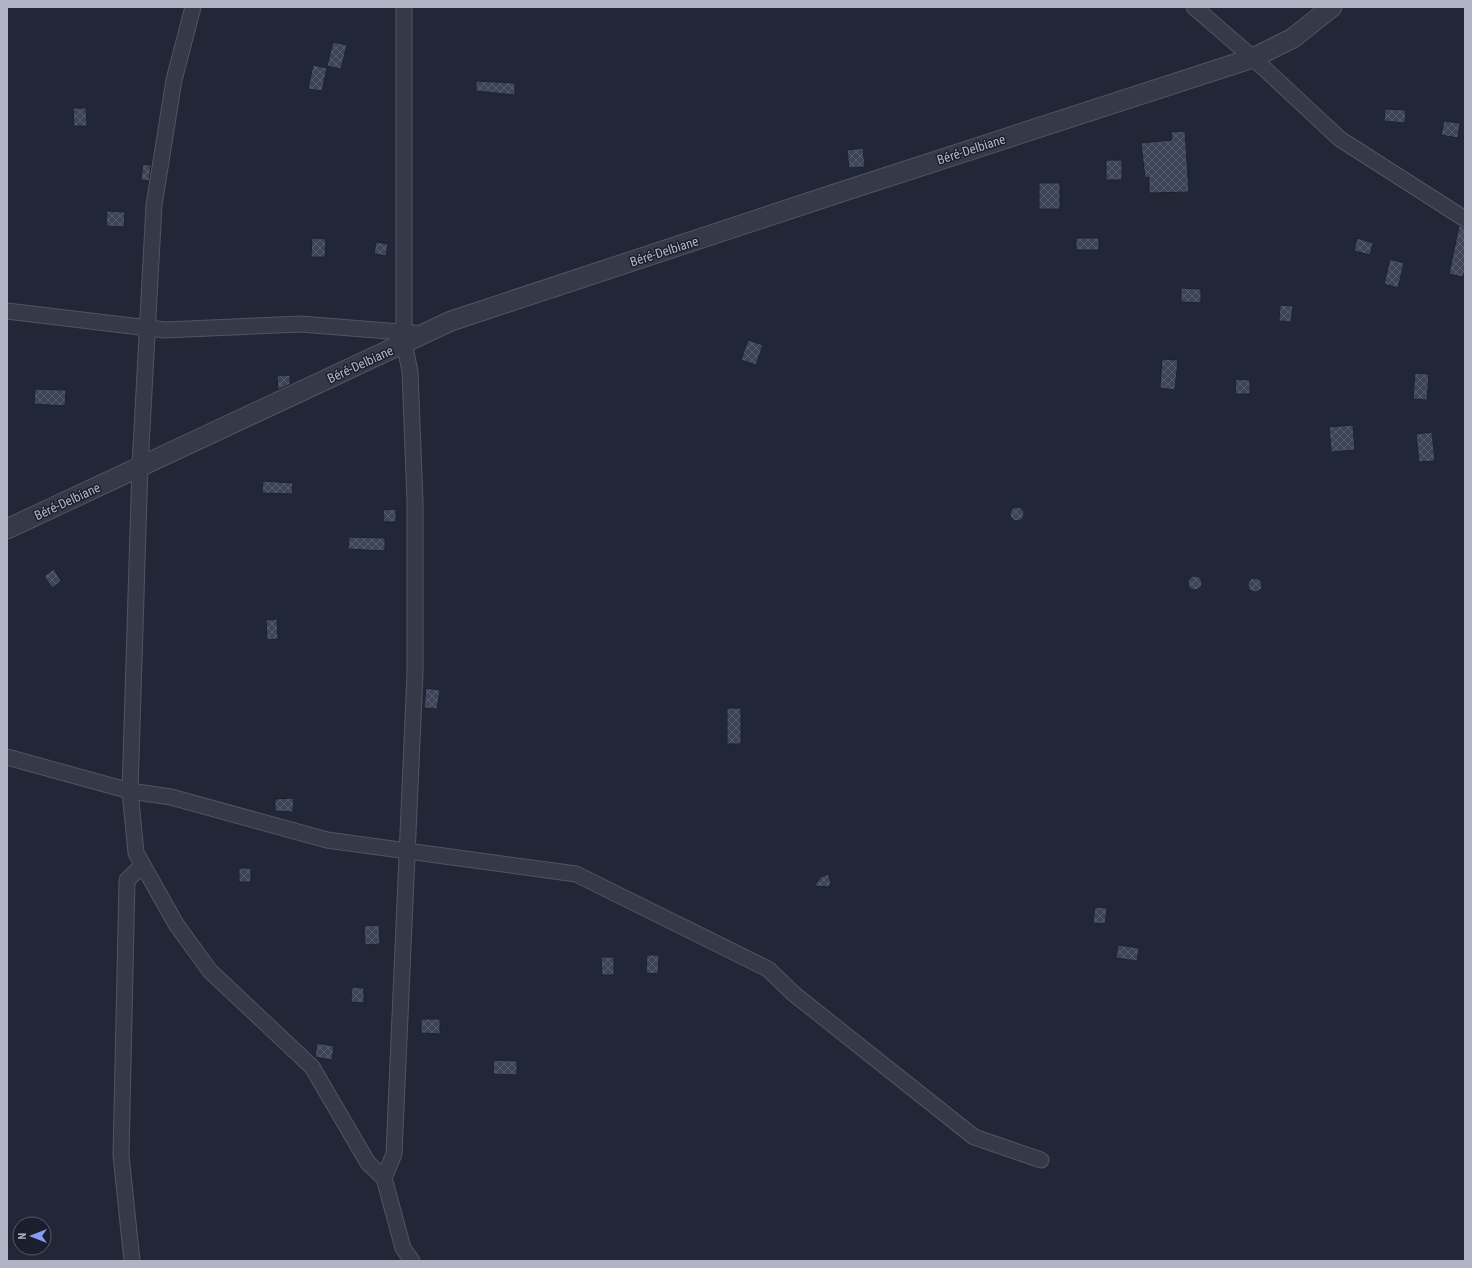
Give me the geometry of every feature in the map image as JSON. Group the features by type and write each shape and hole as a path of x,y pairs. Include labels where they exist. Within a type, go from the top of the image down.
{"street":[{"path":"193,7 174,80 154,205 140,466 130,791 136,853 176,924 210,971 312,1067 368,1163 384,1178 403,1248 412,1261"},
{"path":"384,1178 394,1154 415,673 415,502 410,371 404,338 404,7"},
{"path":"1194,7 1253,58 1340,139 1465,219"},
{"name":"Béré-Delbiane","path":"7,529 404,338 425,334 466,316 1253,58 1293,38 1332,7"},
{"path":"7,311 165,330 301,324 404,338"},
{"path":"7,757 130,791 171,797 326,840 576,874 768,969 794,994 974,1137 1041,1160"},
{"path":"132,1261 122,1155 127,880 143,865"}],"building":[{"path":"333,42 347,45 341,69 327,66"},
{"path":"313,65 327,68 322,91 308,89"},
{"path":"476,81 515,83 515,95 476,91"},
{"path":"73,108 86,108 87,126 74,126"},
{"path":"1385,109 1406,110 1405,123 1384,121"},
{"path":"1444,121 1460,123 1458,138 1441,135"},
{"path":"1185,131 1189,192 1149,193 1149,177 1145,178 1141,143 1172,140 1171,132"},
{"path":"863,148 865,167 849,168 847,150"},
{"path":"1106,160 1122,160 1122,180 1106,180"},
{"path":"143,164 151,165 149,181 141,180"},
{"path":"1039,183 1060,183 1060,209 1039,209"},
{"path":"107,211 125,212 124,227 106,226"},
{"path":"1459,226 1465,228 1465,269 1463,277 1449,274"},
{"path":"312,238 326,239 325,257 311,257"},
{"path":"1076,238 1099,238 1099,250 1076,250"},
{"path":"1357,238 1373,243 1370,255 1354,251"},
{"path":"376,242 388,244 386,256 374,254"},
{"path":"1390,259 1404,263 1398,288 1384,284"},
{"path":"1181,288 1201,289 1201,303 1181,302"},
{"path":"1280,305 1293,306 1291,322 1279,321"},
{"path":"748,340 763,345 756,365 741,360"},
{"path":"1162,359 1178,360 1175,390 1160,388"},
{"path":"1415,373 1429,374 1427,400 1413,399"},
{"path":"290,375 290,384 278,390 277,376"},
{"path":"1236,379 1250,380 1250,394 1235,394"},
{"path":"35,389 66,390 65,406 34,404"},
{"path":"1353,425 1355,450 1331,452 1329,427"},
{"path":"1432,432 1435,461 1419,462 1416,434"},
{"path":"263,481 293,483 292,494 262,493"},
{"path":"1017,507 1022,509 1024,514 1022,519 1017,521 1012,519 1010,514 1012,509"},
{"path":"396,509 396,522 384,522 383,510"},
{"path":"349,537 385,538 385,551 348,549"},
{"path":"54,569 61,581 52,588 44,576"},
{"path":"1192,576 1198,576 1202,580 1202,586 1198,590 1192,590 1188,586 1188,580"},
{"path":"1255,578 1260,580 1262,585 1260,590 1255,592 1250,590 1248,585 1250,580"},
{"path":"277,619 278,639 267,640 266,620"},
{"path":"426,688 440,690 437,709 424,708"},
{"path":"727,708 741,708 741,744 727,744"},
{"path":"294,798 293,812 275,811 275,799"},
{"path":"239,868 251,868 251,882 239,882"},
{"path":"828,874 831,882 829,887 814,886 821,877"},
{"path":"1095,907 1107,908 1105,924 1093,923"},
{"path":"379,925 380,944 365,945 364,926"},
{"path":"1118,945 1139,948 1137,961 1116,958"},
{"path":"647,955 659,955 658,974 646,973"},
{"path":"601,957 614,957 614,975 602,975"},
{"path":"352,987 364,988 364,1003 351,1002"},
{"path":"421,1019 440,1019 440,1034 421,1033"},
{"path":"317,1043 334,1046 332,1060 315,1057"},
{"path":"494,1060 517,1061 517,1075 493,1074"}]}
